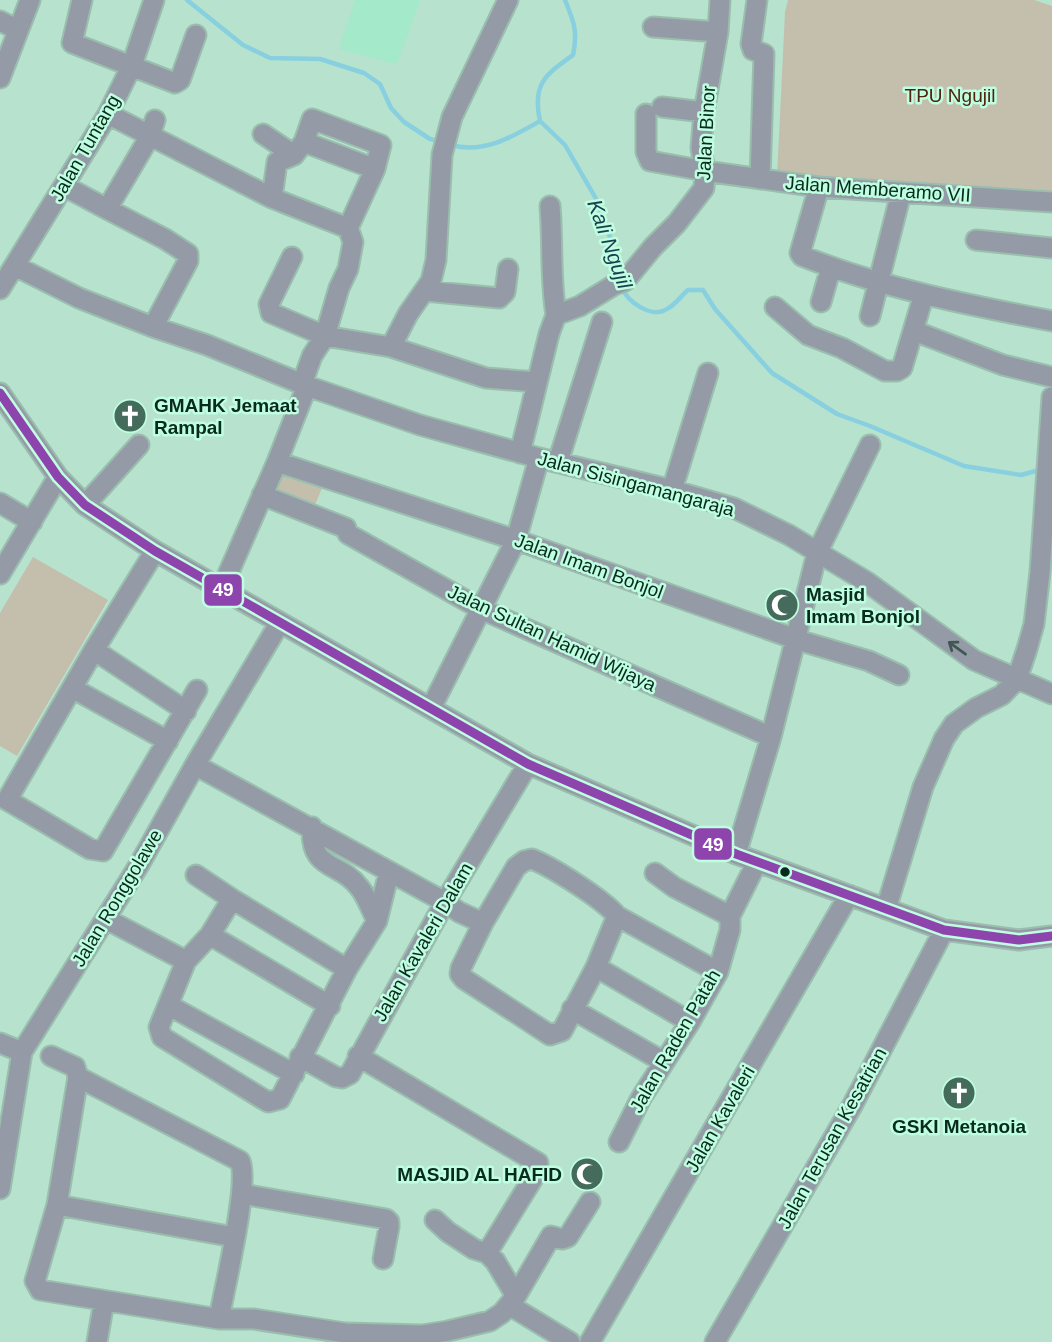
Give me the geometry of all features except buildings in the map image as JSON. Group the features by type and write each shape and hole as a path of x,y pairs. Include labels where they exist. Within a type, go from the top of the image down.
{"street":[{"path":"0,78 30,0"},
{"path":"82,0 72,43 175,83 179,82 196,35"},
{"name":"Jalan Tuntang","path":"0,289 108,114 132,65 154,0"},
{"name":"Jalan Binor","path":"556,315 580,306 620,283 704,188 705,171 701,148 704,111 718,32 720,0"},
{"path":"757,0 751,44 753,50 764,54 760,179"},
{"path":"391,346 408,314 431,281 436,260 442,155 453,117 506,1"},
{"path":"0,21 18,30"},
{"path":"653,27 718,32"},
{"name":"Jalan Memberamo VII","path":"704,111 654,110 646,152 650,161 819,187 1052,202"},
{"path":"108,114 153,128 272,198 348,228"},
{"path":"221,590 277,462 312,356 325,337 352,253 353,242 348,228 375,169 381,147 379,143 315,119 310,120 299,148 276,162 272,198"},
{"path":"107,209 153,128"},
{"path":"263,134 299,148"},
{"path":"64,187 166,239 188,254 188,261 153,327"},
{"path":"819,187 800,253 804,257 853,275 924,294 1052,321"},
{"path":"870,317 877,280 901,193"},
{"path":"539,458 537,382 556,315 552,291 550,206"},
{"path":"976,240 1052,248"},
{"path":"292,257 269,303 271,313 325,337 391,346 486,378 537,382"},
{"name":"Jalan Sisingamangaraja","path":"15,266 79,298 207,345 304,385 420,425 734,508 789,535 867,582 974,660 1052,694"},
{"path":"821,302 831,267"},
{"path":"425,291 499,298 505,292 508,269"},
{"path":"775,307 808,335 842,348 885,371 897,371 902,368 924,294"},
{"path":"431,708 516,540 539,458 602,322"},
{"path":"914,331 1003,365 1052,377"},
{"path":"672,490 708,373"},
{"path":"0,393 58,477 85,505 155,551 279,624 527,764 736,854 944,930 1018,940 1052,936"},
{"path":"886,909 923,787 944,739 954,724 976,708 1002,695 1017,679 1034,624 1052,397"},
{"path":"85,505 139,445"},
{"path":"736,854 771,737 817,553 870,445"},
{"name":"Jalan Imam Bonjol","path":"277,462 516,540 794,638 869,661 899,675"},
{"path":"0,574 58,477"},
{"name":"Jalan Sultan Hamid Wijaya","path":"262,495 346,528 348,534 481,609 771,737"},
{"path":"0,503 32,522"},
{"path":"155,551 3,798 90,849 103,851 197,690"},
{"name":"Jalan Ronggolawe","path":"0,1189 22,1052 106,919 279,624"},
{"path":"93,650 186,711"},
{"path":"72,688 168,741"},
{"name":"Jalan Kavaleri Dalam","path":"297,1066 342,1078 350,1074 445,902 527,764"},
{"path":"195,765 483,923"},
{"path":"312,827 311,840 318,858 359,886 377,921"},
{"path":"617,916 596,967 562,1031 550,1035 460,974 483,923 516,867 532,859 543,863 599,899 617,916 718,972"},
{"name":"Jalan Raden Patah","path":"618,1142 641,1098 690,1022 718,972 730,930 730,916 757,862"},
{"path":"232,900 210,935 187,961 159,1027 162,1037 268,1102 280,1099 347,969 377,921 389,872"},
{"path":"655,873 674,887 730,916"},
{"path":"196,876 347,969"},
{"name":"Jalan Kavaleri","path":"590,1342 849,895"},
{"path":"106,919 187,961"},
{"name":"Jalan Terusan Kesatrian","path":"715,1342 852,1106 944,930"},
{"path":"210,935 330,1006"},
{"path":"596,967 690,1022"},
{"path":"168,1005 297,1066"},
{"path":"572,1009 664,1062"},
{"path":"0,1043 22,1052"},
{"path":"51,1056 75,1067 78,1077 57,1205 34,1281 40,1290 219,1319 254,1320 295,1334 344,1337 422,1335 448,1331 490,1321 502,1313 513,1300 551,1236 568,1237 590,1202"},
{"path":"358,1056 538,1163 538,1170 487,1253"},
{"path":"78,1077 236,1157 242,1166 242,1194 219,1319"},
{"path":"242,1194 386,1219 389,1227 383,1259"},
{"path":"57,1205 234,1237"},
{"path":"435,1220 474,1249 487,1253 495,1261 513,1300 570,1342"},
{"path":"97,1342 104,1301"}],"shaded area":[{"path":"355,0 420,0 397,64 339,49"}],"green space":[{"name":"TPU Ngujil","path":"788,0 1034,0 1052,6 1052,196 777,177 785,12"},
{"path":"281,472 322,488 315,505 274,489"},
{"path":"33,557 108,600 17,756 0,746 0,613"}],"waterway":[{"name":"Kali Ngujil","path":"187,0 243,45 270,58 320,59 364,73 380,84 391,108 404,122 430,139 439,141"},
{"path":"540,121 538,98 543,82 573,55 574,27 565,0"},
{"name":"Kali Ngujil","path":"451,145 486,146 540,121 565,145 595,197 607,226 620,278"},
{"name":"Kali Ngujil","path":"622,287 634,303 654,312 670,307 688,290 703,290 715,309 772,373 837,414 964,466 1021,475 1043,469"}],"transit line":[{"name":"49","path":"0,393 58,477 85,505 155,551 528,764 736,854 944,930 1019,940 1052,936"}],"place":[{"name":"GMAHK Jemaat Rampal","path":"130,416"},
{"name":"Masjid Imam Bonjol","path":"782,605"},
{"name":"GSKI Metanoia","path":"959,1093"},
{"name":"MASJID AL HAFID","path":"587,1174"}]}
